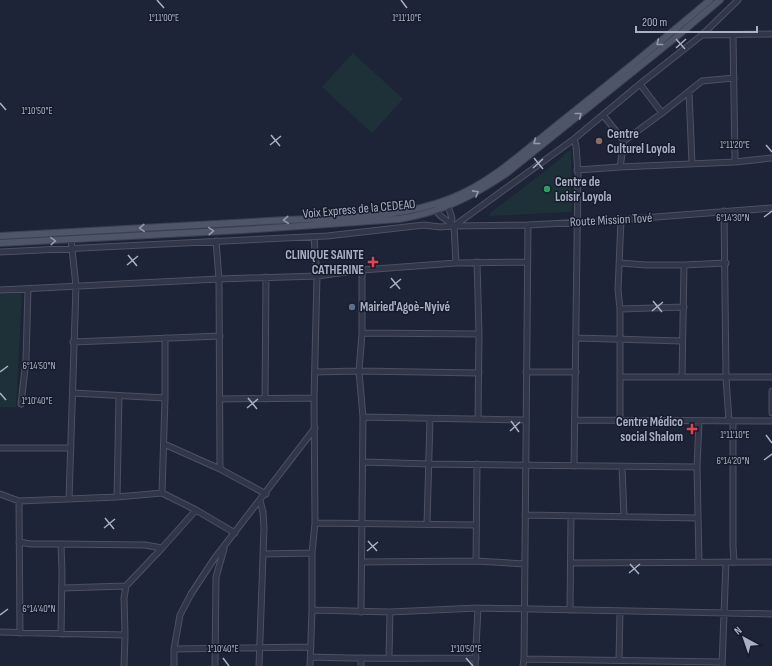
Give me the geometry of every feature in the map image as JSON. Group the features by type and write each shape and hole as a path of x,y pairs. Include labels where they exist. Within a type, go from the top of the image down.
{"main road":[{"path":"435,208 489,179 668,36 710,0"},
{"path":"0,243 71,240 273,224 400,213 423,208 448,206 482,190 507,173 720,0"},
{"path":"0,236 273,224"},
{"path":"32,234 32,242"}],"street":[{"path":"453,224 574,139 640,84 702,36 738,0"},
{"path":"702,36 772,34"},
{"path":"733,35 735,162"},
{"path":"620,167 624,141 702,81 734,78"},
{"path":"640,84 662,113"},
{"path":"689,92 692,164"},
{"path":"603,115 624,141"},
{"path":"574,139 576,146 577,170 574,466"},
{"path":"577,170 735,162 772,158"},
{"path":"448,206 453,224 456,263"},
{"path":"435,208 447,222 453,224"},
{"name":"Route Mission Tové","path":"0,252 314,237 424,225 440,227 453,224 528,225 621,220 772,208"},
{"path":"724,211 726,263 726,378 731,421 734,562"},
{"path":"620,420 621,340 618,290 621,220"},
{"path":"523,666 528,225"},
{"path":"310,666 312,553 315,524 314,398 317,276 314,237"},
{"path":"69,499 72,448 73,342 76,286 71,240"},
{"path":"216,241 220,279 220,469"},
{"path":"477,262 479,334 478,419"},
{"path":"0,290 220,279 317,276 362,270 456,263 527,262"},
{"path":"620,263 684,265 726,263"},
{"path":"682,376 684,265"},
{"path":"361,612 364,417 359,371 362,333 362,270"},
{"path":"265,399 266,277"},
{"path":"22,404 26,360 28,289"},
{"path":"620,309 684,307"},
{"path":"362,333 479,334"},
{"path":"73,342 220,336"},
{"path":"162,493 165,338"},
{"path":"576,338 682,341"},
{"path":"315,372 479,372"},
{"path":"526,372 576,372"},
{"path":"620,377 772,377"},
{"path":"772,391 772,413"},
{"path":"73,393 165,398"},
{"path":"117,497 119,396"},
{"path":"220,399 314,398"},
{"path":"364,417 526,420"},
{"path":"427,524 430,464 430,419"},
{"path":"575,420 772,421"},
{"path":"699,421 699,562"},
{"path":"174,666 174,649 180,615 191,594 234,533 266,494 315,428"},
{"path":"164,444 220,469 266,494"},
{"path":"0,448 72,448"},
{"path":"364,462 698,467"},
{"path":"476,464 476,561"},
{"path":"622,466 624,517"},
{"path":"0,494 19,501 117,497 162,493 196,510 234,533"},
{"path":"19,501 20,633"},
{"path":"259,666 264,528 263,512 260,501"},
{"path":"124,666 124,598 126,586 196,510"},
{"path":"525,515 698,518"},
{"path":"570,610 571,516"},
{"path":"315,524 476,525"},
{"path":"19,542 31,544 145,545 162,548"},
{"path":"61,544 61,634"},
{"path":"215,666 216,572 225,546"},
{"path":"263,554 312,553"},
{"path":"362,562 476,561 525,564"},
{"path":"524,660 569,663 618,660 678,664 722,664 726,562"},
{"path":"571,563 772,562"},
{"path":"209,567 213,568 216,572"},
{"path":"62,588 126,586"},
{"path":"312,610 390,612 478,608 772,614"},
{"path":"475,666 478,608"},
{"path":"618,660 620,610"},
{"path":"389,657 390,612"},
{"path":"0,632 125,635"},
{"path":"174,649 311,647"},
{"path":"311,657 476,658"},
{"path":"360,666 361,658"}],"shaded area":[{"path":"353,53 403,99 372,133 322,87"},
{"name":"Centre de Loisir Loyola","path":"569,151 571,151 572,210 570,212 490,216 489,214"},
{"path":"22,291 16,407 0,407 0,292"}],"place":[{"name":"Centre Culturel Loyola","path":"599,141"},
{"name":"Centre de Loisir Loyola","path":"547,189"},
{"name":"CLINIQUE SAINTE CATHERINE","path":"373,262"},
{"name":"Mairied'Agoè-Nyivé","path":"352,307"},
{"name":"Centre Médico social Shalom","path":"692,429"}]}
